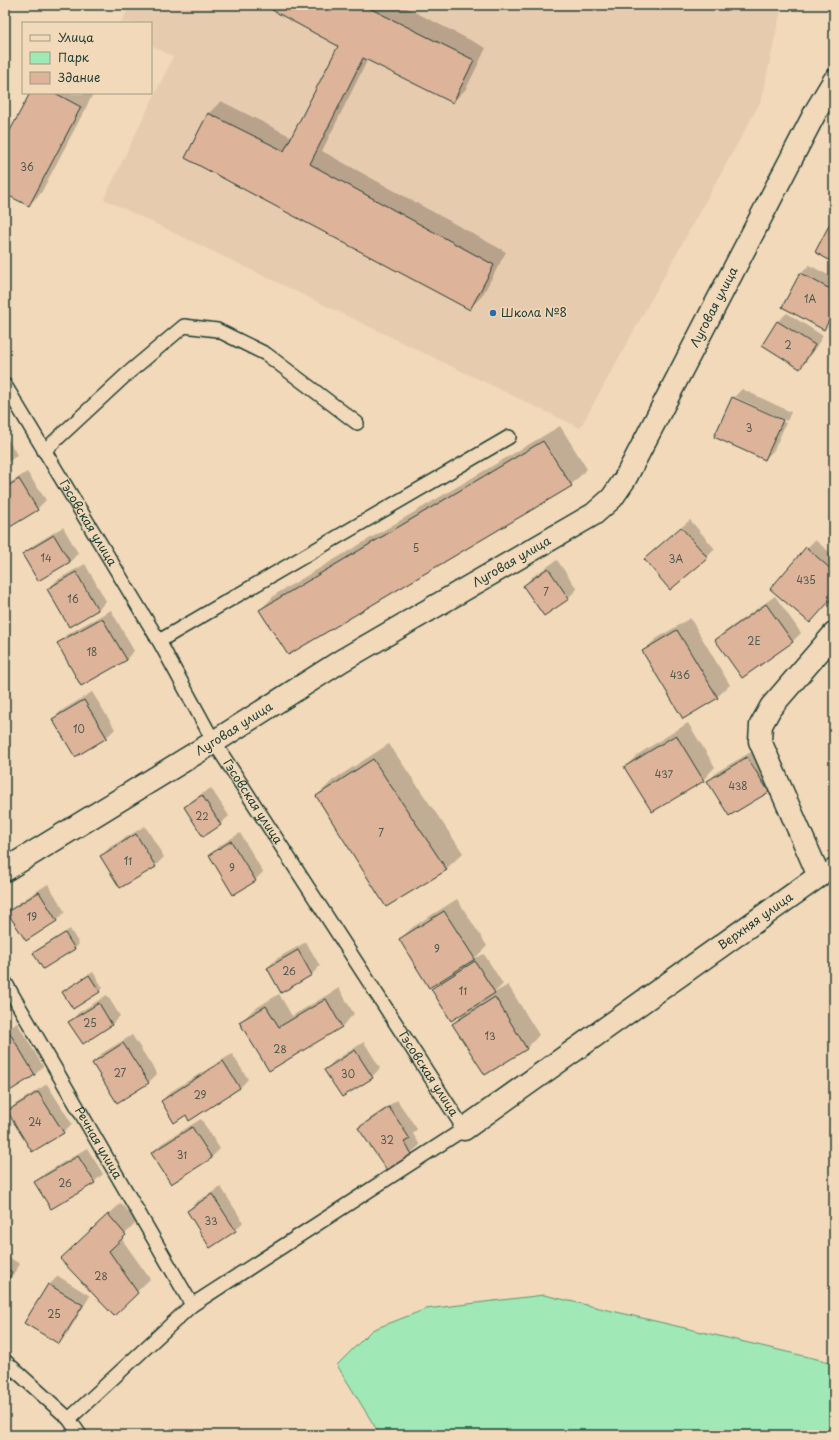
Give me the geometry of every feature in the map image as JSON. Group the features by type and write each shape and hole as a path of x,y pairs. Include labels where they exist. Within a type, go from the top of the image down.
{"street":[{"name":"Луговая улица","path":"5,870 214,742 341,661 594,514 612,498 625,479 816,111 834,81"},
{"name":"Верхняя улица","path":"464,1129 826,871 760,741 761,725 771,707 834,634"}],"lane":[{"path":"44,451 127,374 184,326 217,330 266,354 357,423"},
{"name":"Гэсовская улица","path":"5,385 160,641 214,742 464,1129"},
{"path":"160,641 509,437"},
{"name":"Речная улица","path":"5,982 192,1305"},
{"path":"69,1418 192,1305 464,1129"},
{"path":"5,1361 69,1418 80,1435"}],"shaded area":[{"name":"Школа №8","path":"130,5 782,5 761,101 580,428 104,199 173,57 152,46 152,22 122,22"}],"green space":[{"path":"544,1295 834,1363 834,1435 380,1435 337,1365 372,1330 426,1309"}],"building":[{"path":"274,5 363,5 474,60 453,103 363,58 310,164 494,265 470,310 185,158 208,113 284,151 338,46 272,10"},
{"path":"29,94 57,94 81,107 29,206 5,194 5,140"},
{"path":"834,216 834,263 815,252"},
{"path":"800,273 834,291 834,311 824,330 782,307"},
{"path":"777,321 815,345 800,369 762,345"},
{"path":"732,397 783,420 765,460 714,437"},
{"path":"543,441 572,486 288,655 259,610"},
{"path":"19,479 38,510 5,530 5,488"},
{"path":"681,527 708,558 670,590 644,559"},
{"path":"54,535 70,562 38,581 22,554"},
{"path":"806,547 834,572 834,596 810,623 770,589"},
{"path":"548,568 569,599 544,616 523,586"},
{"path":"76,572 98,610 69,627 47,589"},
{"path":"766,604 793,642 742,678 715,640"},
{"path":"102,618 127,660 81,686 57,643"},
{"path":"677,630 718,698 683,719 642,651"},
{"path":"84,700 107,738 75,757 52,719"},
{"path":"676,735 704,781 652,812 624,767"},
{"path":"747,757 769,792 729,816 707,781"},
{"path":"373,759 447,870 386,907 316,796"},
{"path":"202,795 221,825 203,837 184,807"},
{"path":"136,834 156,867 120,888 100,856"},
{"path":"231,841 256,881 233,895 209,855"},
{"path":"39,892 57,921 26,941 7,912"},
{"path":"444,911 475,959 429,988 399,939"},
{"path":"65,933 75,949 43,969 33,953"},
{"path":"298,950 312,975 281,993 267,968"},
{"path":"475,961 495,993 451,1021 431,989"},
{"path":"89,975 100,992 73,1009 62,992"},
{"path":"495,997 527,1049 485,1075 452,1024"},
{"path":"326,999 342,1027 269,1071 239,1022 266,1006 279,1027"},
{"path":"99,1003 112,1025 83,1044 68,1022"},
{"path":"8,1030 35,1075 5,1094 5,1032"},
{"path":"123,1043 149,1083 117,1103 92,1063"},
{"path":"355,1050 373,1078 342,1097 324,1070"},
{"path":"223,1061 240,1088 189,1121 186,1115 174,1123 161,1101"},
{"path":"38,1092 64,1133 32,1152 7,1111"},
{"path":"389,1107 410,1139 404,1142 412,1154 387,1170 358,1128"},
{"path":"192,1127 212,1158 171,1184 151,1153"},
{"path":"78,1156 95,1183 51,1209 34,1182"},
{"path":"212,1194 236,1231 210,1248 187,1211"},
{"path":"108,1214 126,1235 109,1251 138,1293 114,1316 60,1259"},
{"path":"5,1268 12,1272 5,1285"},
{"path":"48,1284 83,1305 59,1344 24,1323"}],"place":[{"name":"Школа №8","path":"493,313"}]}
